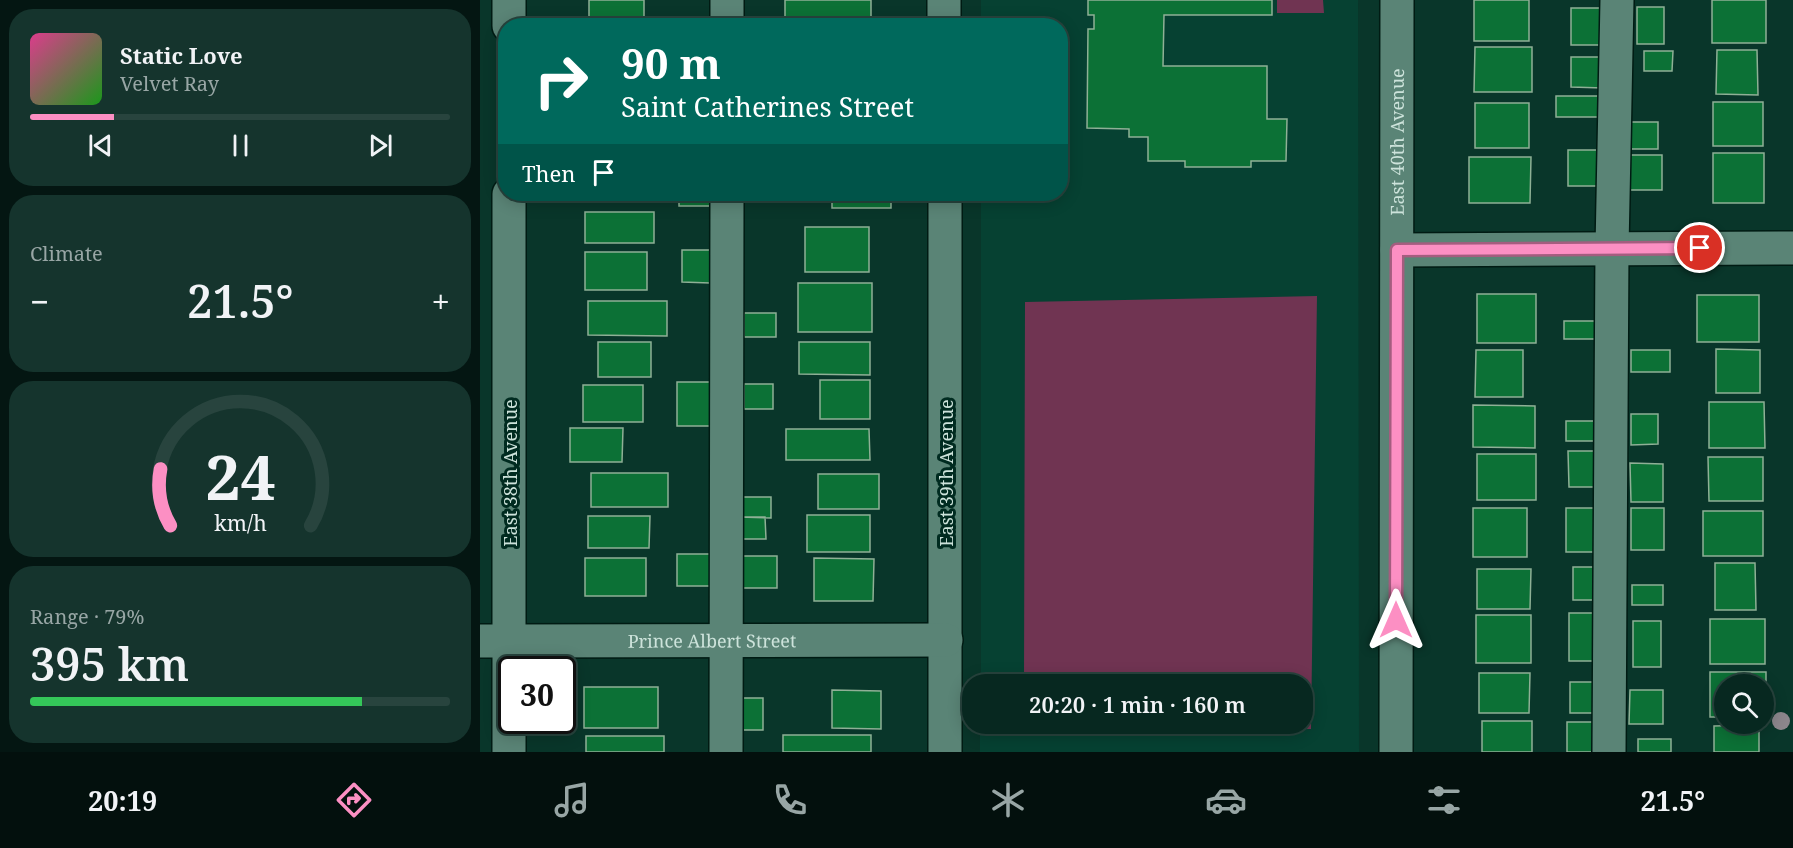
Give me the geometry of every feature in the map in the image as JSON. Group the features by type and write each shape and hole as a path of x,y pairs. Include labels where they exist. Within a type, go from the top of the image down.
{"street":[{"path":"509,0 509,18"},
{"path":"727,0 727,18"},
{"path":"944,0 944,18"},
{"name":"East 40th Avenue","path":"1396,752 1397,0"},
{"path":"1610,752 1612,248 1617,0"},
{"name":"East 38th Avenue","path":"509,201 495,642 509,752"},
{"path":"726,752 727,201"},
{"name":"East 39th Avenue","path":"945,201 945,752"},
{"path":"1397,250 1793,248"},
{"name":"Prince Albert Street","path":"495,642 946,639"}],"shaded area":[{"path":"981,0 1358,0 1359,752 980,752 980,734 1313,734 1313,674 981,674 981,201 1068,201 1068,18 981,18"},
{"path":"1277,0 1323,0 1324,13 1277,13"},
{"path":"1317,296 1312,674 1024,674 1025,302"}],"building":[{"path":"589,0 644,0 644,18 589,18"},
{"path":"785,0 871,0 871,18 785,18"},
{"path":"1088,0 1272,0 1272,15 1164,15 1163,66 1267,66 1267,119 1287,119 1286,161 1251,161 1251,167 1185,167 1185,161 1148,161 1148,137 1129,137 1129,129 1087,128 1088,29 1094,29 1094,15 1088,15"},
{"path":"1474,0 1529,0 1529,41 1474,41"},
{"path":"1712,0 1766,0 1766,43 1712,43"},
{"path":"1637,7 1664,7 1664,44 1637,44"},
{"path":"1571,8 1604,8 1604,45 1571,45"},
{"path":"1475,47 1532,47 1532,92 1474,92"},
{"path":"1717,50 1757,50 1758,95 1716,94"},
{"path":"1644,51 1673,51 1672,71 1644,71"},
{"path":"1571,57 1603,57 1603,88 1571,87"},
{"path":"1556,96 1600,96 1599,117 1556,117"},
{"path":"1713,102 1763,102 1763,146 1713,146"},
{"path":"1475,103 1529,103 1529,148 1475,148"},
{"path":"1627,122 1658,122 1658,149 1627,149"},
{"path":"1568,150 1602,150 1602,186 1568,186"},
{"path":"1713,153 1764,153 1764,203 1713,203"},
{"path":"1625,155 1662,155 1662,190 1624,190"},
{"path":"1469,157 1531,157 1530,203 1469,203"},
{"path":"573,201 624,201 624,202"},
{"path":"679,201 712,201 712,206 679,206"},
{"path":"832,201 891,201 891,208 832,208"},
{"path":"585,212 654,212 654,243 585,243"},
{"path":"805,227 869,227 869,272 805,272"},
{"path":"682,250 711,250 710,283 682,282"},
{"path":"585,252 647,252 647,290 585,290"},
{"path":"798,283 872,283 872,332 798,332"},
{"path":"1477,294 1536,294 1536,343 1477,343"},
{"path":"1697,295 1759,295 1759,342 1697,342"},
{"path":"588,301 667,301 667,336 588,335"},
{"path":"744,313 776,313 776,337 744,337"},
{"path":"1564,321 1598,321 1598,339 1564,339"},
{"path":"598,342 651,342 651,377 598,377"},
{"path":"799,342 870,342 870,375 799,374"},
{"path":"1716,349 1760,350 1760,393 1716,393"},
{"path":"1476,350 1523,350 1523,397 1475,397"},
{"path":"1631,350 1670,350 1670,372 1631,372"},
{"path":"820,380 870,380 870,419 820,419"},
{"path":"677,382 713,382 713,426 677,426"},
{"path":"744,384 773,384 773,409 744,409"},
{"path":"583,385 643,385 643,422 583,422"},
{"path":"1709,402 1764,402 1765,448 1709,448"},
{"path":"1473,405 1535,406 1535,448 1473,447"},
{"path":"1631,414 1658,414 1658,444 1631,445"},
{"path":"1566,421 1597,421 1596,441 1566,441"},
{"path":"570,428 623,428 622,462 570,462"},
{"path":"786,429 869,429 870,460 786,460"},
{"path":"1568,451 1604,451 1603,487 1569,487"},
{"path":"1477,454 1536,454 1536,500 1477,500"},
{"path":"1708,457 1763,457 1763,501 1709,501"},
{"path":"1630,463 1663,464 1663,502 1631,502"},
{"path":"591,473 668,473 668,507 591,507"},
{"path":"818,474 879,474 879,509 818,509"},
{"path":"740,497 771,497 771,518 740,517"},
{"path":"1473,508 1527,508 1527,557 1473,557"},
{"path":"1566,508 1602,508 1603,552 1566,552"},
{"path":"1631,508 1664,508 1664,550 1631,550"},
{"path":"1703,511 1763,511 1763,556 1703,556"},
{"path":"807,515 870,515 870,552 807,552"},
{"path":"588,516 650,516 649,548 588,548"},
{"path":"737,517 765,517 766,539 737,539"},
{"path":"677,554 713,554 712,586 677,586"},
{"path":"740,556 777,556 777,588 740,588"},
{"path":"585,558 646,558 646,596 585,596"},
{"path":"814,558 874,559 873,601 814,601"},
{"path":"1715,563 1755,563 1756,610 1715,610"},
{"path":"1573,567 1602,567 1602,600 1573,600"},
{"path":"1477,569 1531,569 1530,609 1477,609"},
{"path":"1632,585 1663,585 1663,605 1632,605"},
{"path":"1569,613 1604,613 1604,661 1569,661"},
{"path":"1476,615 1531,615 1531,663 1476,663"},
{"path":"1710,619 1765,619 1765,664 1710,664"},
{"path":"1633,621 1661,621 1661,667 1633,667"},
{"path":"1710,672 1766,672 1766,674 1714,674 1714,717 1710,717"},
{"path":"1479,673 1530,673 1529,713 1479,713"},
{"path":"1570,682 1598,682 1598,713 1570,713"},
{"path":"584,687 658,687 658,728 584,728"},
{"path":"832,690 881,691 881,729 832,728"},
{"path":"1630,690 1663,690 1663,724 1629,724"},
{"path":"738,698 763,698 763,730 737,730"},
{"path":"1482,721 1532,721 1532,752 1482,752"},
{"path":"1567,722 1600,722 1600,752 1567,752"},
{"path":"1714,734 1759,734 1759,752 1714,752"},
{"path":"783,735 871,735 871,752 783,752"},
{"path":"586,736 664,736 664,752 586,752"},
{"path":"1638,739 1671,739 1671,752 1638,752"}],"route":[{"path":"1396,620 1397,250 1700,248"}]}
